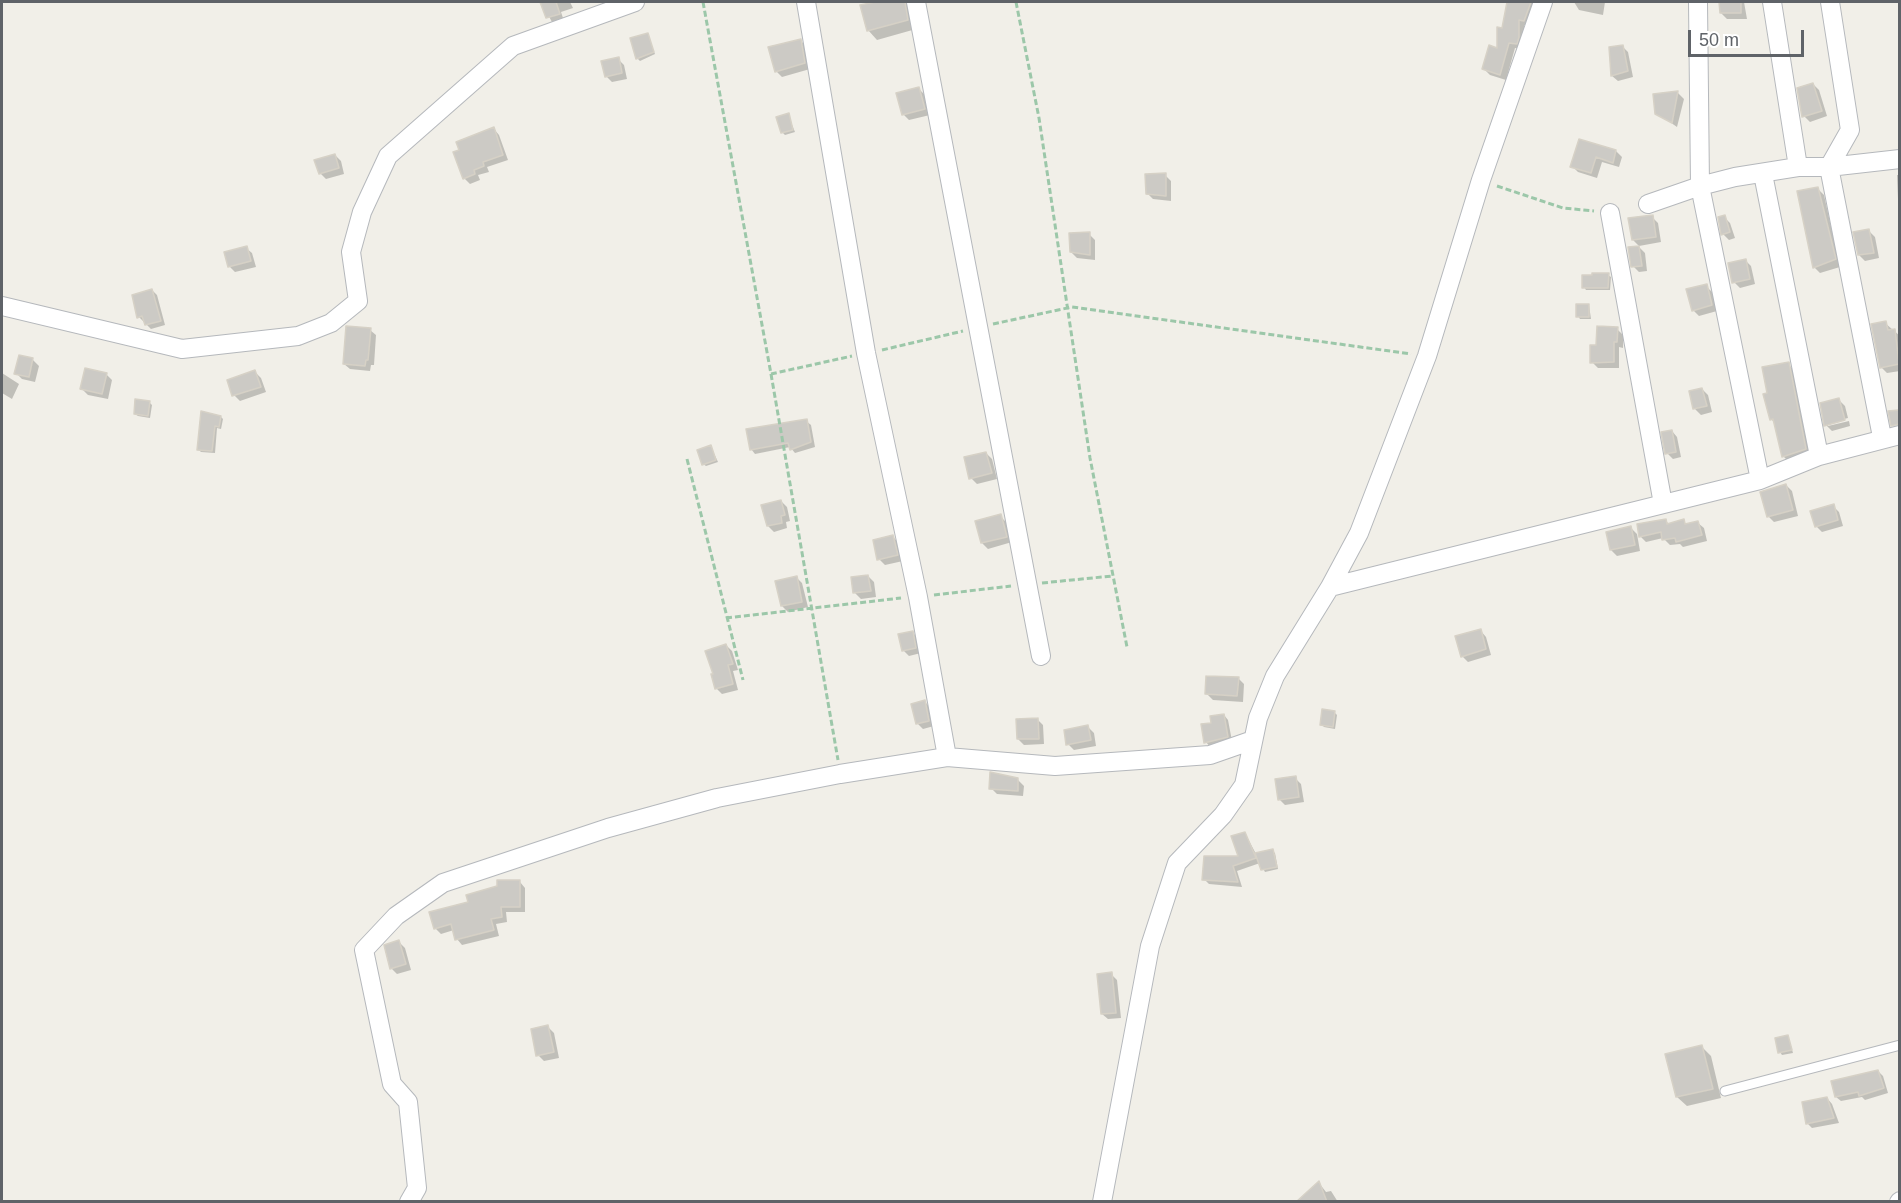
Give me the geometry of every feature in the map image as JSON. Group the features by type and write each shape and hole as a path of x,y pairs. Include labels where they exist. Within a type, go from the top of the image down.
{"street":[{"path":"2,306 182,349 298,336 331,323 358,301 351,252 362,212 388,156 513,46 635,2"},
{"path":"806,2 866,353 918,597 947,757"},
{"path":"916,2 1041,656"},
{"path":"1102,1202 1150,946 1177,863 1223,815 1244,785 1258,718 1275,676 1330,587 1359,533 1427,356 1481,180 1543,2"},
{"path":"1698,2 1700,186 1760,480"},
{"path":"1772,2 1798,167"},
{"path":"1330,587 1760,480 1820,456 1891,436 1829,167 1850,130 1830,2"},
{"path":"1648,204 1700,186 1736,177 1798,167 1829,167 1899,159"},
{"path":"1763,174 1820,456"},
{"path":"1610,213 1663,504"},
{"path":"409,1202 417,1188 408,1102 392,1084 364,950 396,916 443,883 528,853 717,798 840,774 947,757 1055,766 1210,755 1253,740"}],"lane":[{"path":"1725,1091 1899,1045"}],"path":[{"path":"1016,2 1039,118 1088,448 1127,647"},
{"path":"1481,180 1563,208 1610,213"},
{"path":"771,374 840,774"},
{"path":"687,459 743,680"}],"building":[{"path":"540,2 556,2 560,14 546,18"},
{"path":"875,2 905,2 908,20 867,31 860,5"},
{"path":"1507,2 1531,2 1524,21 1519,20 1517,44 1509,43 1500,75 1482,69 1489,45 1497,48 1497,27 1502,28"},
{"path":"1719,2 1741,2 1741,13 1720,13"},
{"path":"648,33 654,52 636,59 630,38"},
{"path":"801,39 805,63 775,72 768,47"},
{"path":"1623,45 1628,71 1611,76 1609,47"},
{"path":"619,57 622,73 605,77 601,61"},
{"path":"1813,83 1822,111 1802,117 1797,88"},
{"path":"919,87 925,109 902,115 896,93"},
{"path":"1678,91 1672,123 1655,114 1653,94"},
{"path":"789,113 793,130 781,133 776,117"},
{"path":"494,127 503,155 483,162 484,166 474,170 475,174 463,179 453,152 459,150 456,142"},
{"path":"1579,139 1616,150 1613,163 1596,157 1591,173 1570,167"},
{"path":"335,154 339,168 319,174 314,160"},
{"path":"1166,173 1166,196 1146,194 1145,174"},
{"path":"1818,187 1836,259 1813,268 1797,191"},
{"path":"1653,215 1656,237 1632,240 1628,218"},
{"path":"1725,215 1730,232 1721,235 1718,217"},
{"path":"1869,229 1874,253 1858,255 1853,232"},
{"path":"1090,232 1090,255 1070,252 1069,233"},
{"path":"247,246 251,261 228,267 224,252"},
{"path":"1639,246 1642,266 1631,267 1628,247"},
{"path":"1746,259 1750,279 1732,283 1728,263"},
{"path":"1592,273 1609,273 1608,288 1582,288 1582,275 1592,275"},
{"path":"1707,284 1712,305 1692,311 1686,289"},
{"path":"152,289 161,321 145,325 142,316 137,318 132,295"},
{"path":"1576,304 1589,304 1589,317 1576,317"},
{"path":"1886,321 1888,330 1895,329 1899,364 1880,368 1871,324"},
{"path":"346,326 371,328 368,360 365,366 343,364"},
{"path":"1597,326 1618,327 1617,342 1614,342 1614,362 1590,363 1590,345 1596,345"},
{"path":"19,355 33,358 29,377 14,374"},
{"path":"1789,362 1806,449 1782,457 1773,419 1770,420 1763,394 1767,393 1762,367"},
{"path":"85,368 107,373 102,394 80,389"},
{"path":"255,370 261,387 232,396 227,380"},
{"path":"1702,388 1707,406 1693,409 1689,391"},
{"path":"1839,398 1845,420 1824,426 1820,403"},
{"path":"135,399 150,401 148,416 134,414"},
{"path":"1899,410 1899,424 1891,426 1888,411"},
{"path":"201,411 221,416 219,427 215,426 212,451 197,450"},
{"path":"807,419 811,442 790,450 788,443 750,450 746,429"},
{"path":"1672,430 1676,452 1665,454 1661,432"},
{"path":"711,445 716,460 702,465 697,450"},
{"path":"986,452 992,473 969,479 964,457"},
{"path":"1786,484 1793,510 1767,517 1760,492"},
{"path":"781,500 785,515 781,516 782,523 767,526 761,505"},
{"path":"1834,504 1838,520 1815,527 1810,511"},
{"path":"1001,514 1007,537 981,543 975,521"},
{"path":"1666,519 1667,524 1684,519 1685,524 1698,521 1702,535 1676,542 1675,538 1662,540 1661,532 1639,537 1637,524"},
{"path":"1631,526 1635,545 1610,550 1606,532"},
{"path":"893,535 898,555 877,560 873,540"},
{"path":"868,575 871,591 853,593 851,577"},
{"path":"797,576 802,602 781,606 775,581"},
{"path":"1481,629 1486,649 1461,657 1455,636"},
{"path":"913,631 916,648 902,651 898,634"},
{"path":"726,644 733,664 728,665 733,684 715,689 711,674 713,674 705,651"},
{"path":"1206,676 1239,677 1237,696 1205,694"},
{"path":"925,700 929,721 916,724 911,704"},
{"path":"1322,709 1335,711 1333,727 1320,725"},
{"path":"1224,714 1228,737 1204,743 1201,724 1211,723 1210,716"},
{"path":"1038,718 1039,739 1017,739 1016,719"},
{"path":"1088,725 1091,740 1066,745 1064,730"},
{"path":"990,772 1018,778 1018,791 989,789"},
{"path":"1296,776 1299,797 1278,800 1275,779"},
{"path":"1245,832 1256,858 1233,866 1238,882 1202,880 1204,856 1238,856 1231,836"},
{"path":"1273,849 1277,867 1261,870 1255,853"},
{"path":"497,880 520,880 520,907 501,907 502,917 491,919 494,930 455,940 451,924 434,929 429,912 468,902 466,895 497,886"},
{"path":"399,940 406,964 390,969 384,945"},
{"path":"1112,972 1116,1013 1101,1014 1097,974"},
{"path":"548,1025 554,1052 536,1056 531,1029"},
{"path":"1788,1035 1792,1050 1778,1053 1775,1038"},
{"path":"1702,1045 1713,1089 1676,1097 1665,1054"},
{"path":"1878,1070 1884,1088 1859,1096 1858,1092 1835,1097 1831,1081"},
{"path":"1827,1097 1834,1118 1806,1124 1802,1102"},
{"path":"1319,1181 1327,1202 1296,1202"}]}
